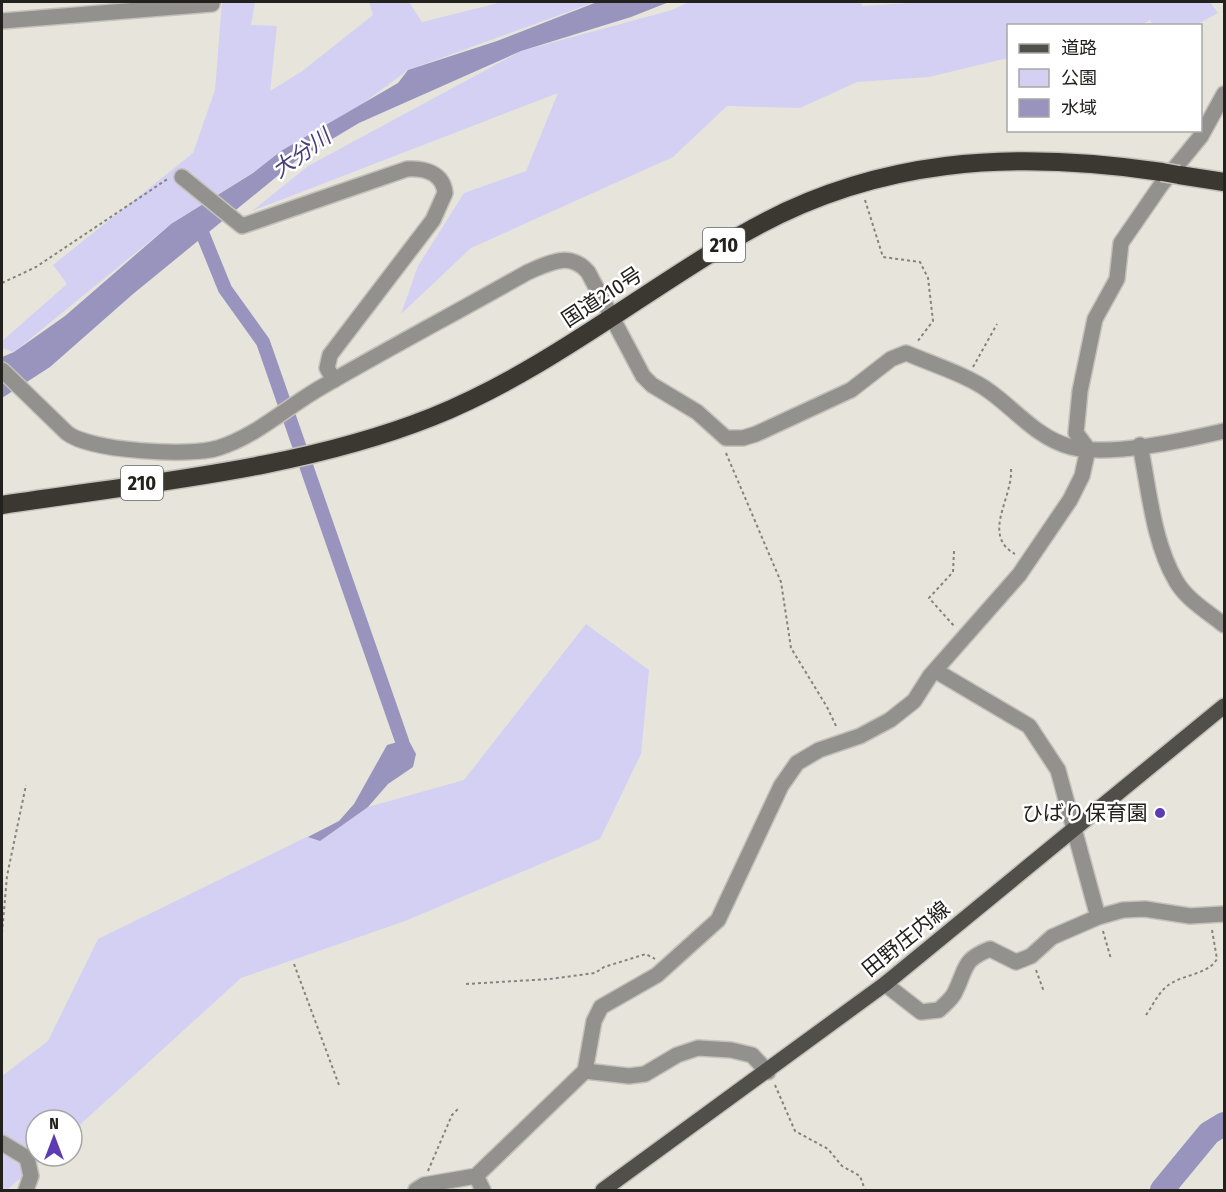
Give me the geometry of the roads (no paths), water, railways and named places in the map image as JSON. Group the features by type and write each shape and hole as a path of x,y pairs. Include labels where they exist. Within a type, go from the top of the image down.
{"highway":[{"name":"国道210号","path":"2,505 323,452 411,425 480,396 542,362 762,223 860,184 937,167 1001,160 1067,160 1224,182"}],"main road":[{"name":"田野庄内線","path":"603,1191 885,984 1224,706"}],"street":[{"path":"2,21 212,4 212,2"},
{"path":"420,1188 476,1176 585,1071 594,1020 601,1007 669,966 718,920 781,786 797,763 843,740 860,736 890,720 914,701 936,671 1028,561 1070,500 1082,476 1088,449 1076,433 1080,392 1095,319 1117,279 1121,243 1161,185 1200,136 1224,94"},
{"path":"182,177 242,226 407,169 431,172 444,186 444,200 433,220 335,347 327,368 334,380"},
{"path":"2,370 44,412 73,437 86,443 132,450 210,450 247,435 334,380 554,260 566,259 583,266 643,376 652,385 697,412 726,438 743,438 756,434 851,390 891,359 906,353 988,390 1028,425 1070,447 1088,449 1140,445 1186,440 1224,431"},
{"path":"1140,445 1158,534 1176,582 1195,602 1224,625"},
{"path":"936,671 1029,726 1058,770 1076,828 1098,917"},
{"path":"885,984 921,1012 939,1010 954,994 963,968 977,954 990,949 1016,962 1031,956 1052,937 1098,917 1123,910 1145,909 1190,916 1224,914"},
{"path":"585,1071 629,1076 645,1074 677,1054 698,1048 731,1050 752,1055 768,1072"},
{"path":"2,1143 27,1158 31,1176 26,1191"},
{"path":"476,1176 483,1191"}],"water":[{"name":"大分川","path":"597,2 669,2 631,17 521,51 359,123 297,160 133,294 50,367 2,398 2,357 14,352 65,316 171,224 253,173 281,151 398,83 408,70 497,41"},
{"path":"408,739 416,754 413,767 388,784 368,807 320,841 308,837 339,821 354,804 387,745"}],"waterway":[{"path":"201,230 225,289 263,342 402,741"},
{"path":"1162,1190 1209,1133 1224,1124"}],"place":[{"name":"ひばり保育園","path":"1160,813"}]}
